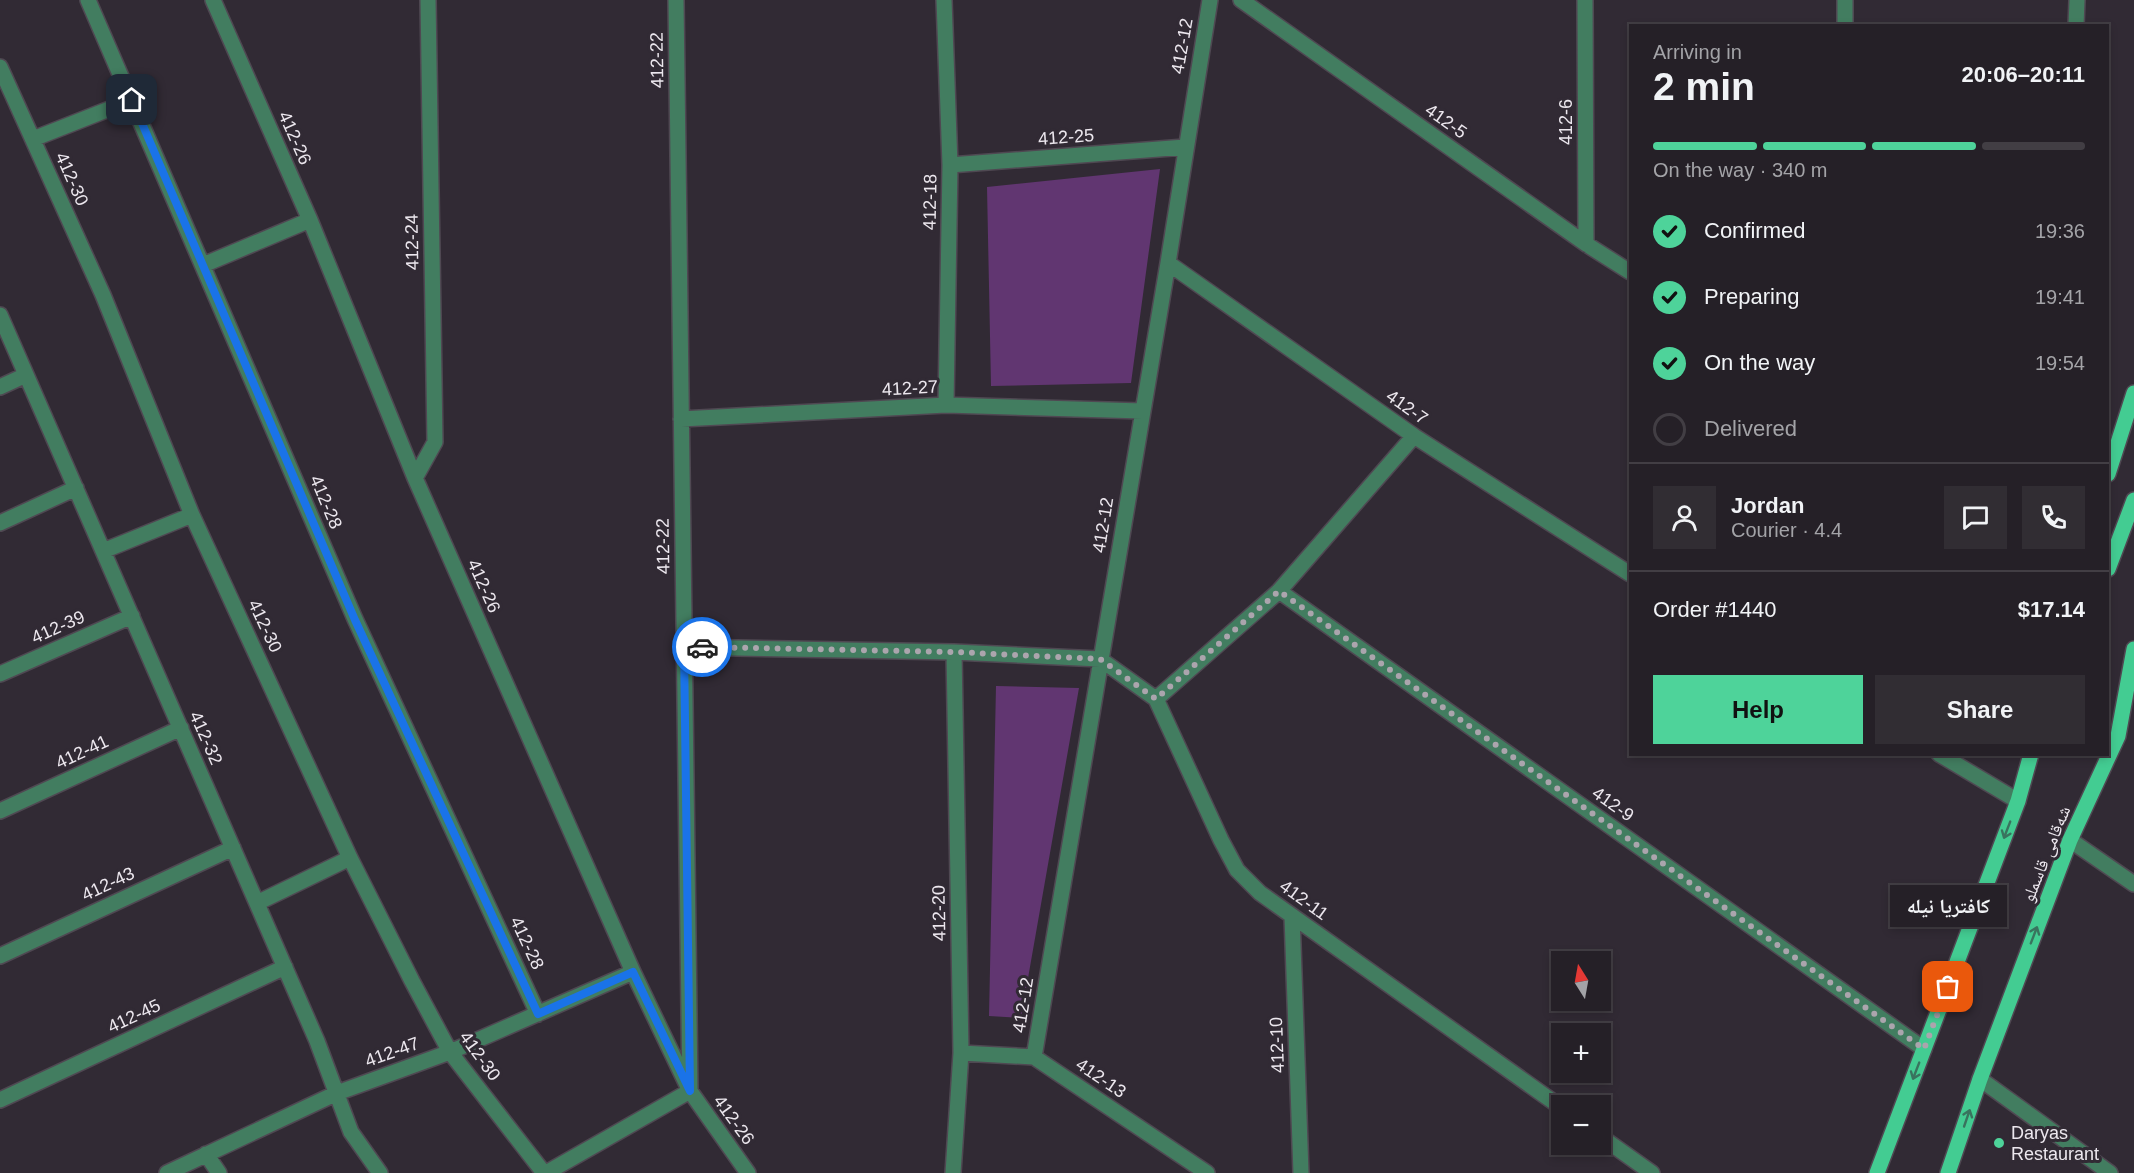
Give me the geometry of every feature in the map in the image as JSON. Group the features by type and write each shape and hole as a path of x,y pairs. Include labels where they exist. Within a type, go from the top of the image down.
{"main road":[{"path":"2109,471 2134,393"},
{"path":"2109,566 2134,500"},
{"name":"شەقامی قاسملو","path":"2109,756 2118,736 2134,649"},
{"path":"2118,736 2134,702"},
{"path":"1877,1173 2018,801 2030,756"},
{"name":"شەقامی قاسملو","path":"1948,1173 1980,1079 2070,840 2109,756"}],"street":[{"name":"412-28","path":"88,0 355,620 538,1014"},
{"name":"412-26","path":"213,0 310,220 415,478 633,972 690,1091 748,1173"},
{"name":"412-24","path":"415,478 435,442 428,0"},
{"name":"412-22","path":"676,0 690,1091"},
{"name":"412-18","path":"944,0 950,165 946,405"},
{"name":"412-12","path":"1034,1057 1210,0"},
{"name":"412-5","path":"1241,0 1586,244 1629,271"},
{"name":"412-6","path":"1585,0 1586,244"},
{"path":"1845,0 1845,24"},
{"path":"2076,24 2077,0"},
{"name":"412-30","path":"0,67 103,295 192,515 350,858 450,1052 545,1173"},
{"path":"33,139 132,100"},
{"name":"412-25","path":"950,165 1185,147"},
{"path":"203,265 310,220"},
{"name":"412-7","path":"1168,263 1414,436 1629,573"},
{"name":"412-32","path":"0,315 317,1041 351,1132 380,1173"},
{"path":"0,387 26,375"},
{"name":"412-27","path":"681,419 946,405 1142,411"},
{"path":"1156,699 1279,591 1414,436"},
{"path":"0,523 76,488"},
{"path":"103,551 192,515"},
{"name":"412-9","path":"1279,591 1924,1049"},
{"name":"412-39","path":"0,674 132,616"},
{"path":"684,647 954,652 1100,659"},
{"name":"412-20","path":"953,1173 961,1053 954,652"},
{"name":"412-11","path":"1100,659 1156,699 1237,870 1260,893 1551,1100"},
{"name":"412-41","path":"0,811 181,728"},
{"path":"1942,756 2018,801"},
{"path":"2070,840 2134,884"},
{"name":"412-43","path":"0,956 233,848"},
{"path":"257,903 350,858"},
{"name":"412-10","path":"1292,915 1301,1173"},
{"name":"412-45","path":"0,1100 285,967"},
{"name":"412-47","path":"167,1173 337,1093 450,1052 633,972"},
{"path":"961,1053 1034,1057"},
{"name":"412-13","path":"1034,1057 1207,1173"},
{"path":"1980,1079 2110,1173"},
{"path":"545,1173 690,1091"},
{"path":"1611,1144 1652,1173"},
{"path":"206,1155 219,1173"}],"shaded area":[{"path":"1160,169 1131,383 991,386 987,187"},
{"path":"996,686 1079,688 1021,1018 989,1016"}],"way so far":[{"path":"702,647 954,652 1100,659 1156,699 1279,591 1924,1049 1948,987"}],"place":[{"name":"کافتریا نیلە","path":"1948,987"},
{"name":"Daryas Restaurant","path":"1999,1143"}],"route":[{"path":"132,100 355,620 538,1014 633,972 690,1091 684,647 702,647"}]}
